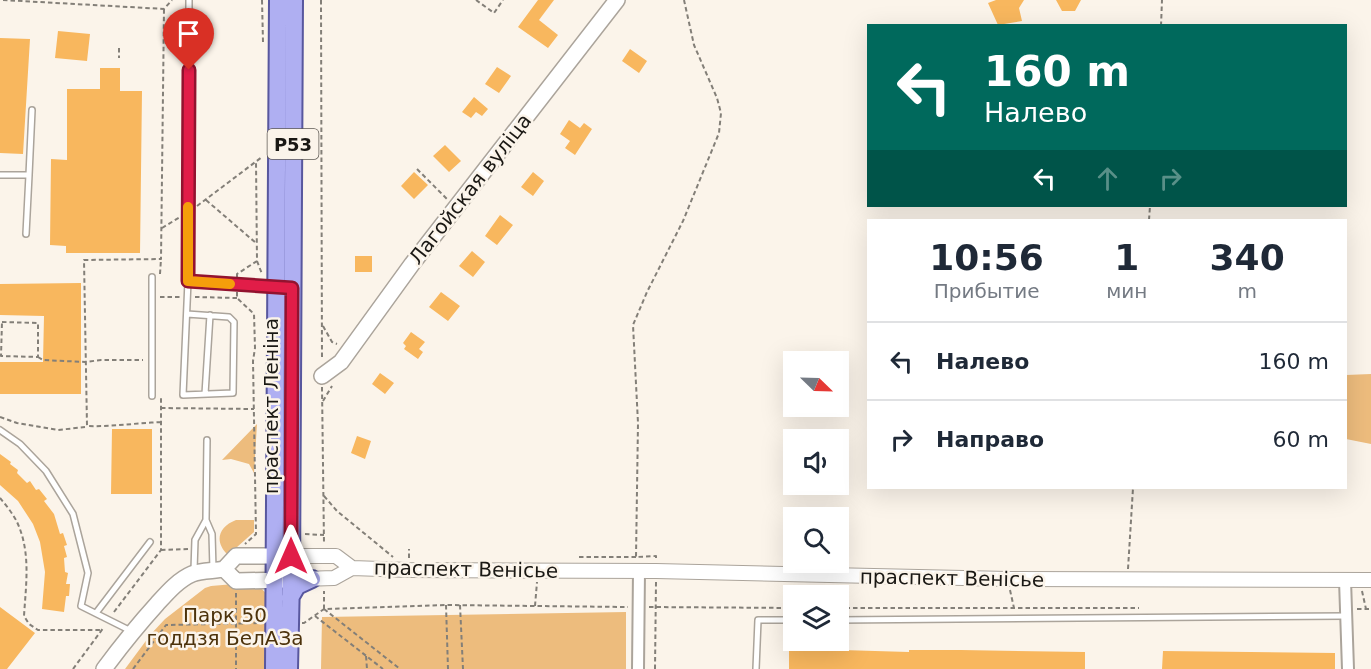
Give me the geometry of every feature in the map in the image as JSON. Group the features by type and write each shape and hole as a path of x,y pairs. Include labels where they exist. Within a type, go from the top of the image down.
{"main road":[{"name":"праспект Леніна","path":"278,0 285,287"},
{"name":"праспект Леніна","path":"274,669 284,556 285,287 294,0"},
{"name":"Лагойская вуліца","path":"322,376 340,362 412,264 616,0"},
{"path":"104,669 133,632 171,589 185,577 194,572 218,570 236,556 284,556"},
{"path":"218,570 236,581 283,580"},
{"path":"291,598 297,586 318,579"},
{"name":"праспект Леніна","path":"283,580 291,598 289,669"}],"street":[{"name":"праспект Венісье","path":"284,556 336,556 352,568"},
{"name":"праспект Венісье","path":"283,580 334,578 352,568 538,570 638,564 656,571 1008,579 1365,580"},
{"path":"638,564 640,607 638,669"},
{"path":"1345,580 1348,669"}],"lane":[{"path":"187,314 229,317 234,322 232,393 183,395 188,281 189,0"},
{"path":"26,234 32,110"},
{"path":"0,175 29,175"},
{"path":"152,277 152,396"},
{"path":"188,281 285,287"},
{"path":"205,394 210,315"},
{"path":"0,430 20,444 46,471 73,514 88,573 81,606 133,632"},
{"path":"207,440 206,520 212,534 218,570"},
{"path":"194,572 195,540 206,520"},
{"path":"96,614 150,542"},
{"path":"849,620 1346,612"},
{"path":"756,669 758,620 783,620"}],"path":[{"path":"3,0 164,9"},
{"path":"87,426 84,260 161,259 164,9 172,0"},
{"path":"321,0 324,556"},
{"path":"476,0 494,13 503,0"},
{"path":"638,564 638,423 633,325 646,292 683,221 721,123 717,98 694,45 684,0"},
{"path":"1161,24 1162,0"},
{"path":"119,48 119,58"},
{"path":"162,228 206,200 256,161 256,243 257,261 262,274"},
{"path":"417,169 457,206"},
{"path":"206,200 256,243"},
{"path":"237,298 237,274 257,261"},
{"path":"160,297 237,298 254,314 256,534 243,545"},
{"path":"38,357 38,323 1,322 1,356 85,362 152,360"},
{"path":"321,324 332,342 341,345"},
{"path":"138,579 161,550 161,408 255,409"},
{"path":"0,417 17,423 58,430 161,422"},
{"path":"1127,580 1133,489"},
{"path":"323,495 337,511 394,558"},
{"path":"0,498 17,521 27,555 24,616 29,624 38,630 101,630"},
{"path":"576,557 638,564 656,556 655,669"},
{"path":"402,558 409,558"},
{"path":"535,606 538,570"},
{"path":"318,579 324,609 400,669"},
{"path":"1008,579 1014,608"},
{"path":"1365,580 1366,609"},
{"path":"236,581 236,669"},
{"path":"304,623 324,609 446,605 783,608"},
{"path":"446,605 448,669"},
{"path":"460,605 463,669"},
{"path":"849,608 1144,608"},
{"path":"1346,612 1371,609"},
{"path":"315,615 383,669"},
{"path":"133,669 166,625 236,624"},
{"path":"366,656 367,669"}],"green space":[{"path":"1371,374 1371,444 1347,439 1347,375"},
{"path":"257,424 254,473 249,464 231,459 222,460"},
{"path":"236,520 254,520 254,532 228,555 221,545 220,535 225,527"},
{"name":"Парк 50 годдзя БелАЗа","path":"246,583 261,588 267,596 267,669 125,669 165,619 205,588"},
{"path":"626,612 626,669 321,669 322,617"}],"building":[{"path":"538,0 554,0 539,20 558,35 548,48 518,27"},
{"path":"996,0 1024,0 1019,8 1022,21 998,24 988,3"},
{"path":"1056,0 1081,0 1075,11 1062,11"},
{"path":"58,31 90,34 87,61 55,58"},
{"path":"0,38 30,39 23,154 0,153"},
{"path":"630,49 647,61 639,73 622,61"},
{"path":"497,67 511,76 499,93 485,84"},
{"path":"100,68 120,68 120,91 142,91 140,253 66,253 66,246 50,245 51,159 67,160 67,89 100,89"},
{"path":"474,97 488,109 482,116 476,112 471,118 462,112"},
{"path":"569,120 580,128 584,123 592,129 575,155 565,148 570,141 560,134"},
{"path":"445,145 461,161 449,172 433,156"},
{"path":"414,172 428,185 414,199 401,186"},
{"path":"533,172 544,181 533,196 521,187"},
{"path":"500,215 513,225 497,245 485,236"},
{"path":"472,251 485,262 473,277 459,266"},
{"path":"355,256 372,256 372,272 355,272"},
{"path":"81,283 81,394 0,394 0,362 43,362 44,316 0,315 0,284"},
{"path":"441,292 460,306 448,321 429,307"},
{"path":"411,332 425,342 419,349 423,352 418,359 404,349 406,346 403,343"},
{"path":"380,373 394,383 385,394 372,384"},
{"path":"112,429 152,429 152,494 111,494"},
{"path":"357,436 371,441 365,459 351,453"},
{"path":"0,454 11,462 10,464 18,470 17,473 27,483 30,481 36,490 39,489 47,499 44,501 54,514 60,534 63,533 67,545 64,546 67,557 64,558 65,572 68,573 66,584 70,584 64,612 42,609 45,572 40,542 33,524 18,501 0,485"},
{"path":"0,607 35,633 7,669 0,669"},
{"path":"789,651 1085,652 1085,669 789,669"},
{"path":"1163,651 1335,653 1335,669 1162,669"}],"slow traffic":[{"path":"188,207 188,281 230,284"}],"route":[{"path":"189,70 188,281 292,288 291,556"}]}
